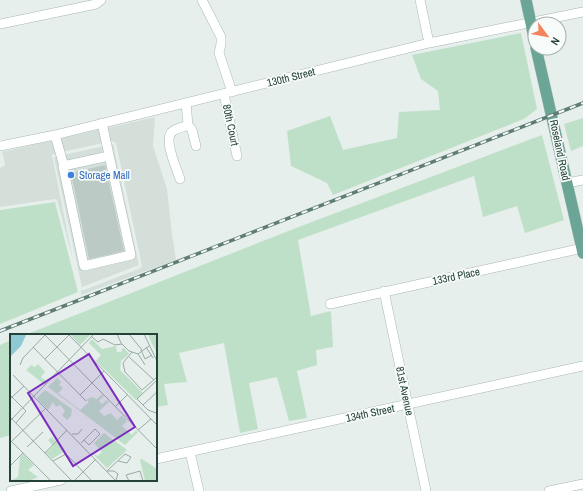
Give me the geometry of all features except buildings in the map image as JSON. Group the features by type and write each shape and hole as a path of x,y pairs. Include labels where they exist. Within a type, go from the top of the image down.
{"main road":[{"path":"526,0 529,16"},
{"name":"Roseland Road","path":"538,56 583,250"}],"street":[{"path":"0,24 96,4 101,0"},
{"name":"80th Court","path":"202,0 221,37 220,53 228,93 237,156"},
{"path":"420,0 429,43"},
{"name":"130th Street","path":"564,16 583,12"},
{"name":"130th Street","path":"0,146 55,135 429,43 527,24"},
{"path":"186,103 188,125 192,130 196,146"},
{"path":"55,135 64,166 84,266 131,256 102,123"},
{"path":"180,179 168,139 173,131 188,125"},
{"path":"64,166 109,156"},
{"path":"567,183 583,180"},
{"name":"133rd Place","path":"330,304 384,291 583,250"},
{"name":"81st Avenue","path":"384,291 426,491"},
{"name":"134th Street","path":"157,459 583,366"},
{"path":"190,452 199,491"},
{"path":"11,491 56,481"},
{"path":"549,491 583,484"}],"shaded area":[{"path":"155,117 153,146 167,189 176,260 81,295 81,290 141,268 142,266 116,143 112,141 52,155 73,260 57,200 55,199 0,207 0,168 5,164 2,152"},
{"path":"113,144 139,265 82,287 54,157"}],"green space":[{"path":"521,33 537,109 524,119 333,195 327,183 291,166 287,131 330,116 343,150 397,138 399,112 440,110 438,91 421,79 412,55"},
{"path":"583,118 583,146 571,151 564,124"},
{"path":"542,135 564,220 525,233 517,206 483,217 474,176 298,240 311,316 331,311 333,347 316,350 317,365 297,371 307,418 289,421 277,377 249,383 258,429 240,433 224,343 179,353 187,382 164,384 168,405 157,407 157,334 28,334 296,228"},
{"path":"55,202 78,292 0,324 0,210"},
{"path":"10,340 10,435 0,438 0,345"}],"railway":[{"path":"0,331 583,103"}],"place":[{"name":"Storage Mall","path":"71,175"}]}
